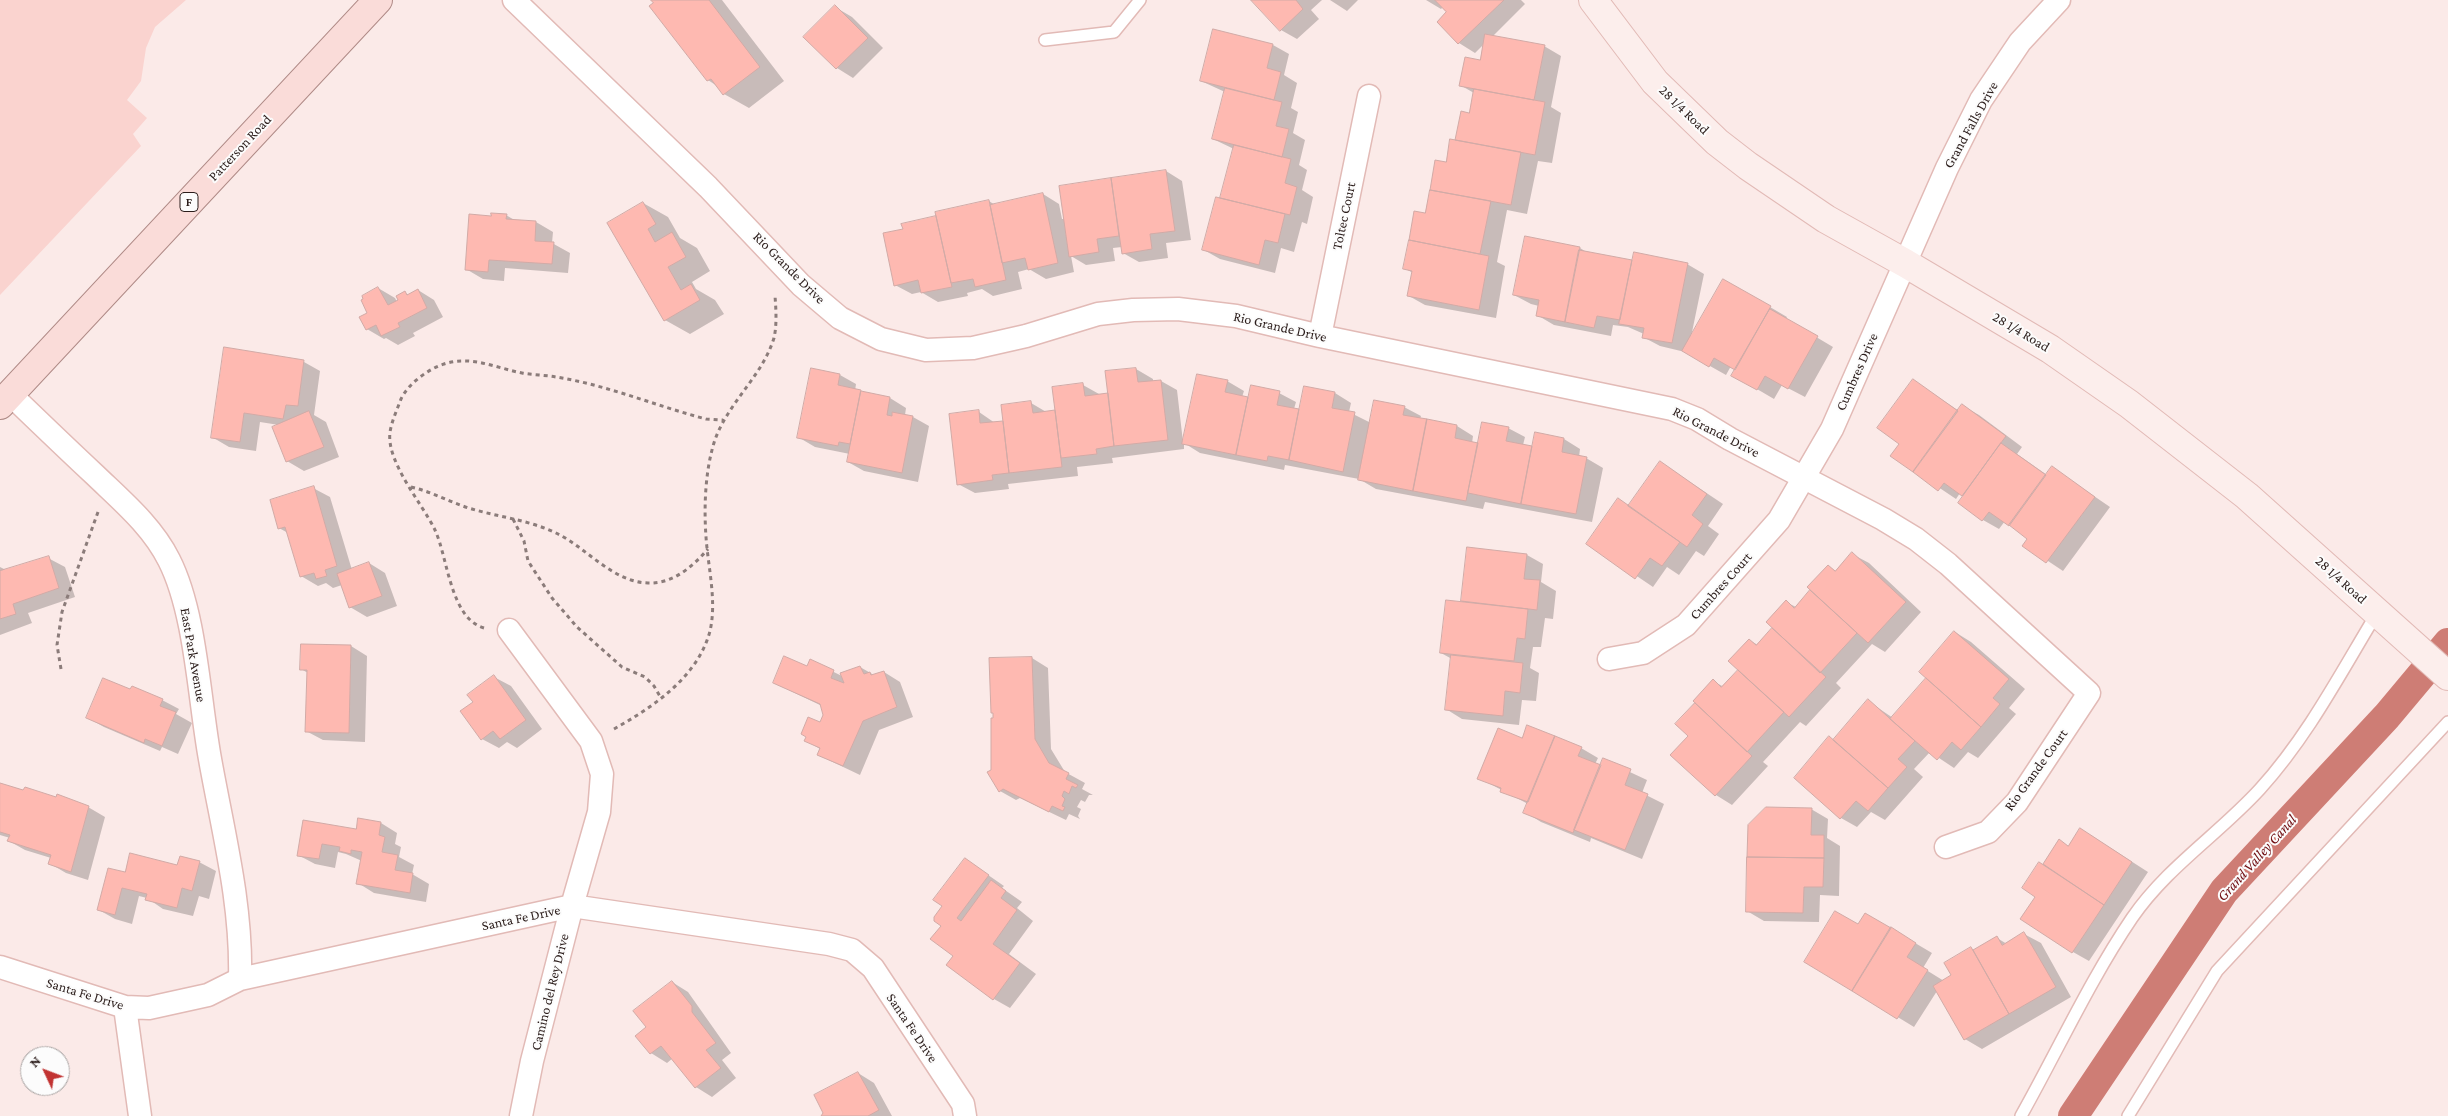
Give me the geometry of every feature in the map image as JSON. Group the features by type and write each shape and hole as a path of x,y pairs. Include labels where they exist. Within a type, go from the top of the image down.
{"main road":[{"name":"28 1/4 Road","path":"1592,0 1655,82 1717,142 1789,196 2050,349 2129,404 2247,496 2448,676"},
{"name":"Patterson Road","path":"5,399 375,1"}],"street":[{"name":"Rio Grande Drive","path":"514,0 708,187 791,273 840,318 880,339 926,350 973,348 1026,336 1098,314 1133,310 1178,309 1236,316 1320,336 1672,409 1697,420 1916,538 1948,564 2089,693"},
{"name":"Grand Falls Drive","path":"1904,263 1947,168 1981,100 2020,42 2059,0"},
{"name":"Toltec Court","path":"1320,336 1368,96"},
{"name":"Cumbres Drive","path":"1804,478 1832,429 1904,263"},
{"name":"East Park Avenue","path":"5,399 110,490 144,523 169,560 182,599 192,641 210,758 236,891 241,948 240,979"},
{"name":"Cumbres Court","path":"1609,659 1643,653 1686,626 1780,520 1804,478"},
{"name":"Camino del Rey Drive","path":"509,630 591,741 602,774 599,812 572,906 532,1061 521,1116"},
{"name":"Rio Grande Court","path":"1946,847 1988,832 2017,802 2089,693"},
{"name":"Santa Fe Drive","path":"0,967 125,1008 149,1008 208,995 240,979 572,906 820,943 852,950 873,968 963,1104 964,1116"},
{"path":"125,1008 140,1116"}],"lane":[{"path":"1046,40 1114,32 1140,0"},
{"path":"2021,1116 2101,969 2133,917 2161,882 2259,790 2292,752 2318,715 2378,613"},
{"path":"2128,1116 2216,971 2448,722"}],"path":[{"path":"591,741 641,714 676,687 698,658 710,631 712,602 706,509 712,449 723,420 765,361 774,336 774,291 791,273"},
{"path":"509,630 495,631 479,627 458,606 443,550 392,452 390,433 394,414 404,393 423,376 443,364 460,360 480,362 522,373 556,377 706,419 723,420"},
{"path":"411,487 433,492 472,509 512,518 555,532 609,569 631,580 646,584 664,582 680,574 693,565 708,549"},
{"path":"61,669 57,644 62,612 94,518 110,490"},
{"path":"512,518 524,541 528,561 552,598 577,627 622,667 645,677 654,686 661,698"}],"shaded area":[{"path":"0,0 186,0 155,27 146,48 141,81 127,100 147,118 133,134 141,146 0,295"}],"building":[{"path":"651,0 709,0 760,67 723,95 711,79 707,81 649,6 653,3"},
{"path":"1251,0 1296,0 1303,9 1280,31"},
{"path":"1435,0 1504,0 1458,44 1437,22 1446,12"},
{"path":"835,5 868,38 836,69 803,37"},
{"path":"1213,29 1273,44 1267,68 1281,72 1274,100 1200,81"},
{"path":"1485,34 1545,45 1534,100 1459,86 1465,57 1480,60"},
{"path":"1225,88 1282,102 1276,126 1289,129 1282,157 1212,139"},
{"path":"1474,89 1545,102 1535,155 1455,140 1461,111 1469,113"},
{"path":"1450,139 1521,152 1511,205 1430,190 1435,160 1446,162"},
{"path":"1234,145 1291,159 1285,183 1297,187 1290,215 1220,198"},
{"path":"1166,170 1175,231 1150,234 1152,249 1122,254 1111,178"},
{"path":"1111,178 1119,236 1097,239 1099,252 1069,257 1059,186"},
{"path":"1430,190 1491,201 1480,254 1409,240 1414,211 1425,213"},
{"path":"1043,193 1058,263 1028,270 1025,258 1002,263 990,205"},
{"path":"1216,197 1285,214 1278,243 1265,240 1259,265 1202,250"},
{"path":"989,200 1006,280 975,287 973,279 951,283 935,212"},
{"path":"643,202 656,224 648,229 655,242 672,232 686,257 668,267 681,290 691,284 700,300 664,321 607,223"},
{"path":"491,213 507,214 506,219 536,221 535,241 554,242 552,264 489,260 488,272 465,270 469,214 491,216"},
{"path":"936,216 952,287 921,293 918,280 894,286 883,233 903,229 901,224"},
{"path":"1525,236 1580,247 1565,322 1536,316 1539,300 1513,295"},
{"path":"1409,240 1489,256 1479,310 1407,296 1412,271 1403,269"},
{"path":"1579,250 1632,260 1620,320 1597,316 1594,328 1565,322"},
{"path":"1634,252 1688,263 1672,343 1642,338 1644,328 1619,324"},
{"path":"1723,279 1771,306 1735,370 1714,358 1709,367 1682,351"},
{"path":"378,287 388,305 398,300 396,296 405,291 407,295 418,289 427,308 398,323 400,327 381,336 376,325 366,330 359,317 367,313 361,300 363,299 362,296"},
{"path":"1770,309 1818,336 1788,389 1765,376 1757,390 1731,376"},
{"path":"224,347 304,360 298,406 286,405 283,419 244,413 240,442 211,438"},
{"path":"811,368 840,374 838,385 861,390 850,444 839,442 838,446 797,438"},
{"path":"1136,368 1138,382 1161,380 1168,440 1114,446 1105,371"},
{"path":"1197,374 1228,380 1225,392 1248,397 1236,455 1182,444"},
{"path":"1913,379 1958,411 1913,472 1890,456 1899,444 1877,428"},
{"path":"1083,383 1085,396 1108,393 1114,446 1096,449 1097,454 1061,458 1052,387"},
{"path":"1251,385 1280,391 1277,405 1299,409 1289,460 1268,456 1267,461 1236,455"},
{"path":"1304,386 1335,392 1332,408 1355,412 1343,472 1289,460"},
{"path":"861,391 890,397 887,415 892,416 892,412 913,416 902,473 847,462"},
{"path":"1374,400 1405,406 1403,415 1427,419 1413,491 1358,480"},
{"path":"1031,401 1033,413 1055,410 1062,467 1009,473 1001,405"},
{"path":"1962,404 2006,436 1962,496 1944,483 1938,491 1913,472"},
{"path":"979,410 980,423 1003,421 1009,473 992,475 993,480 957,485 949,414"},
{"path":"309,411 324,447 286,462 272,427"},
{"path":"1427,419 1457,425 1455,438 1478,443 1466,501 1413,491"},
{"path":"1482,422 1509,427 1506,441 1532,446 1521,504 1468,493"},
{"path":"1535,432 1564,438 1562,452 1587,457 1576,514 1521,504"},
{"path":"2001,443 2046,475 2009,526 1989,512 1982,521 1958,503"},
{"path":"1660,461 1707,494 1692,515 1703,524 1687,547 1628,506"},
{"path":"2052,466 2095,497 2046,563 2022,546 2027,539 2009,525"},
{"path":"314,486 337,566 325,570 327,576 316,579 314,573 300,577 285,527 278,529 270,500"},
{"path":"1618,498 1680,542 1662,566 1650,558 1635,579 1586,544"},
{"path":"1467,547 1527,554 1524,579 1540,580 1537,610 1461,601"},
{"path":"1852,552 1906,602 1868,643 1807,587 1828,565 1835,571"},
{"path":"49,556 59,588 13,604 16,614 0,619 0,571"},
{"path":"369,562 382,596 349,608 337,574"},
{"path":"1810,590 1857,633 1820,673 1766,622 1786,600 1794,608"},
{"path":"1446,600 1528,609 1525,639 1517,638 1514,661 1440,653"},
{"path":"1772,628 1826,677 1789,717 1728,661 1749,639 1756,645"},
{"path":"1954,631 2009,679 1993,698 2000,704 1981,727 1919,672"},
{"path":"301,644 351,645 349,733 305,732 307,670 300,670"},
{"path":"1451,655 1523,663 1520,693 1505,691 1503,716 1445,710"},
{"path":"784,656 807,666 810,659 834,670 831,678 844,683 840,673 860,666 864,674 870,672 871,675 884,671 897,707 863,721 843,766 817,755 820,748 804,741 806,737 801,734 808,717 820,722 823,715 820,704 773,683"},
{"path":"1032,657 1035,739 1049,763 1069,773 1066,779 1078,785 1076,788 1072,786 1069,794 1064,791 1062,796 1065,799 1062,806 1065,807 1063,811 1052,806 1049,812 1003,789 999,792 987,772 991,770 991,718 993,718 993,713 991,713 989,658"},
{"path":"1738,670 1784,712 1747,752 1693,701 1713,679 1721,687"},
{"path":"494,675 526,720 500,739 493,731 481,740 460,711 473,702 467,695"},
{"path":"103,678 130,689 132,686 163,699 160,706 176,712 162,746 145,739 144,743 86,718"},
{"path":"1926,678 1981,727 1961,750 1952,742 1937,760 1890,719"},
{"path":"1868,699 1915,741 1898,759 1907,767 1888,788 1833,740"},
{"path":"1695,703 1752,756 1715,796 1670,755 1688,736 1675,724"},
{"path":"1527,725 1555,736 1528,802 1500,792 1501,788 1477,779 1498,728 1522,738"},
{"path":"1555,736 1582,747 1578,756 1601,765 1573,833 1523,813"},
{"path":"1829,736 1888,788 1868,811 1856,801 1840,819 1794,778"},
{"path":"1603,758 1631,769 1625,785 1648,794 1625,850 1574,830"},
{"path":"0,783 23,790 25,787 56,797 57,794 89,806 71,872 48,864 51,855 7,841 10,835 0,832"},
{"path":"1766,807 1812,808 1811,835 1824,835 1824,858 1747,857 1748,825"},
{"path":"358,818 381,822 379,835 385,837 382,852 398,855 395,870 413,873 410,893 356,884 362,852 351,850 351,854 339,851 340,847 322,844 319,859 297,856 303,820 356,829"},
{"path":"2080,828 2132,862 2104,905 2043,864 2059,839 2068,846"},
{"path":"130,853 177,865 180,856 200,861 192,891 182,888 177,908 145,900 147,894 122,888 115,915 97,910 108,868 125,872"},
{"path":"1747,857 1824,858 1823,887 1804,887 1803,913 1746,912"},
{"path":"965,858 989,875 957,918 961,921 991,880 1006,891 1001,898 1017,910 993,944 1020,963 993,1000 946,965 953,956 930,939 941,926 934,921 934,917 942,906 933,900"},
{"path":"2039,862 2104,905 2072,953 2020,919 2035,897 2022,888"},
{"path":"1835,911 1858,924 1865,913 1891,928 1852,991 1804,962"},
{"path":"1891,927 1916,943 1907,957 1928,970 1897,1019 1852,991"},
{"path":"2024,932 2056,987 2009,1014 1973,950 1997,936 2002,945"},
{"path":"1971,947 2009,1014 1964,1040 1933,986 1951,975 1944,963"},
{"path":"672,981 692,1006 692,1012 716,1043 706,1050 721,1068 695,1088 661,1046 650,1054 635,1036 646,1027 633,1011"},
{"path":"858,1072 879,1110 868,1116 821,1116 823,1113 814,1095"}],"waterway":[{"name":"Grand Valley Canal","path":"2073,1116 2224,891 2387,716 2448,643"}]}
